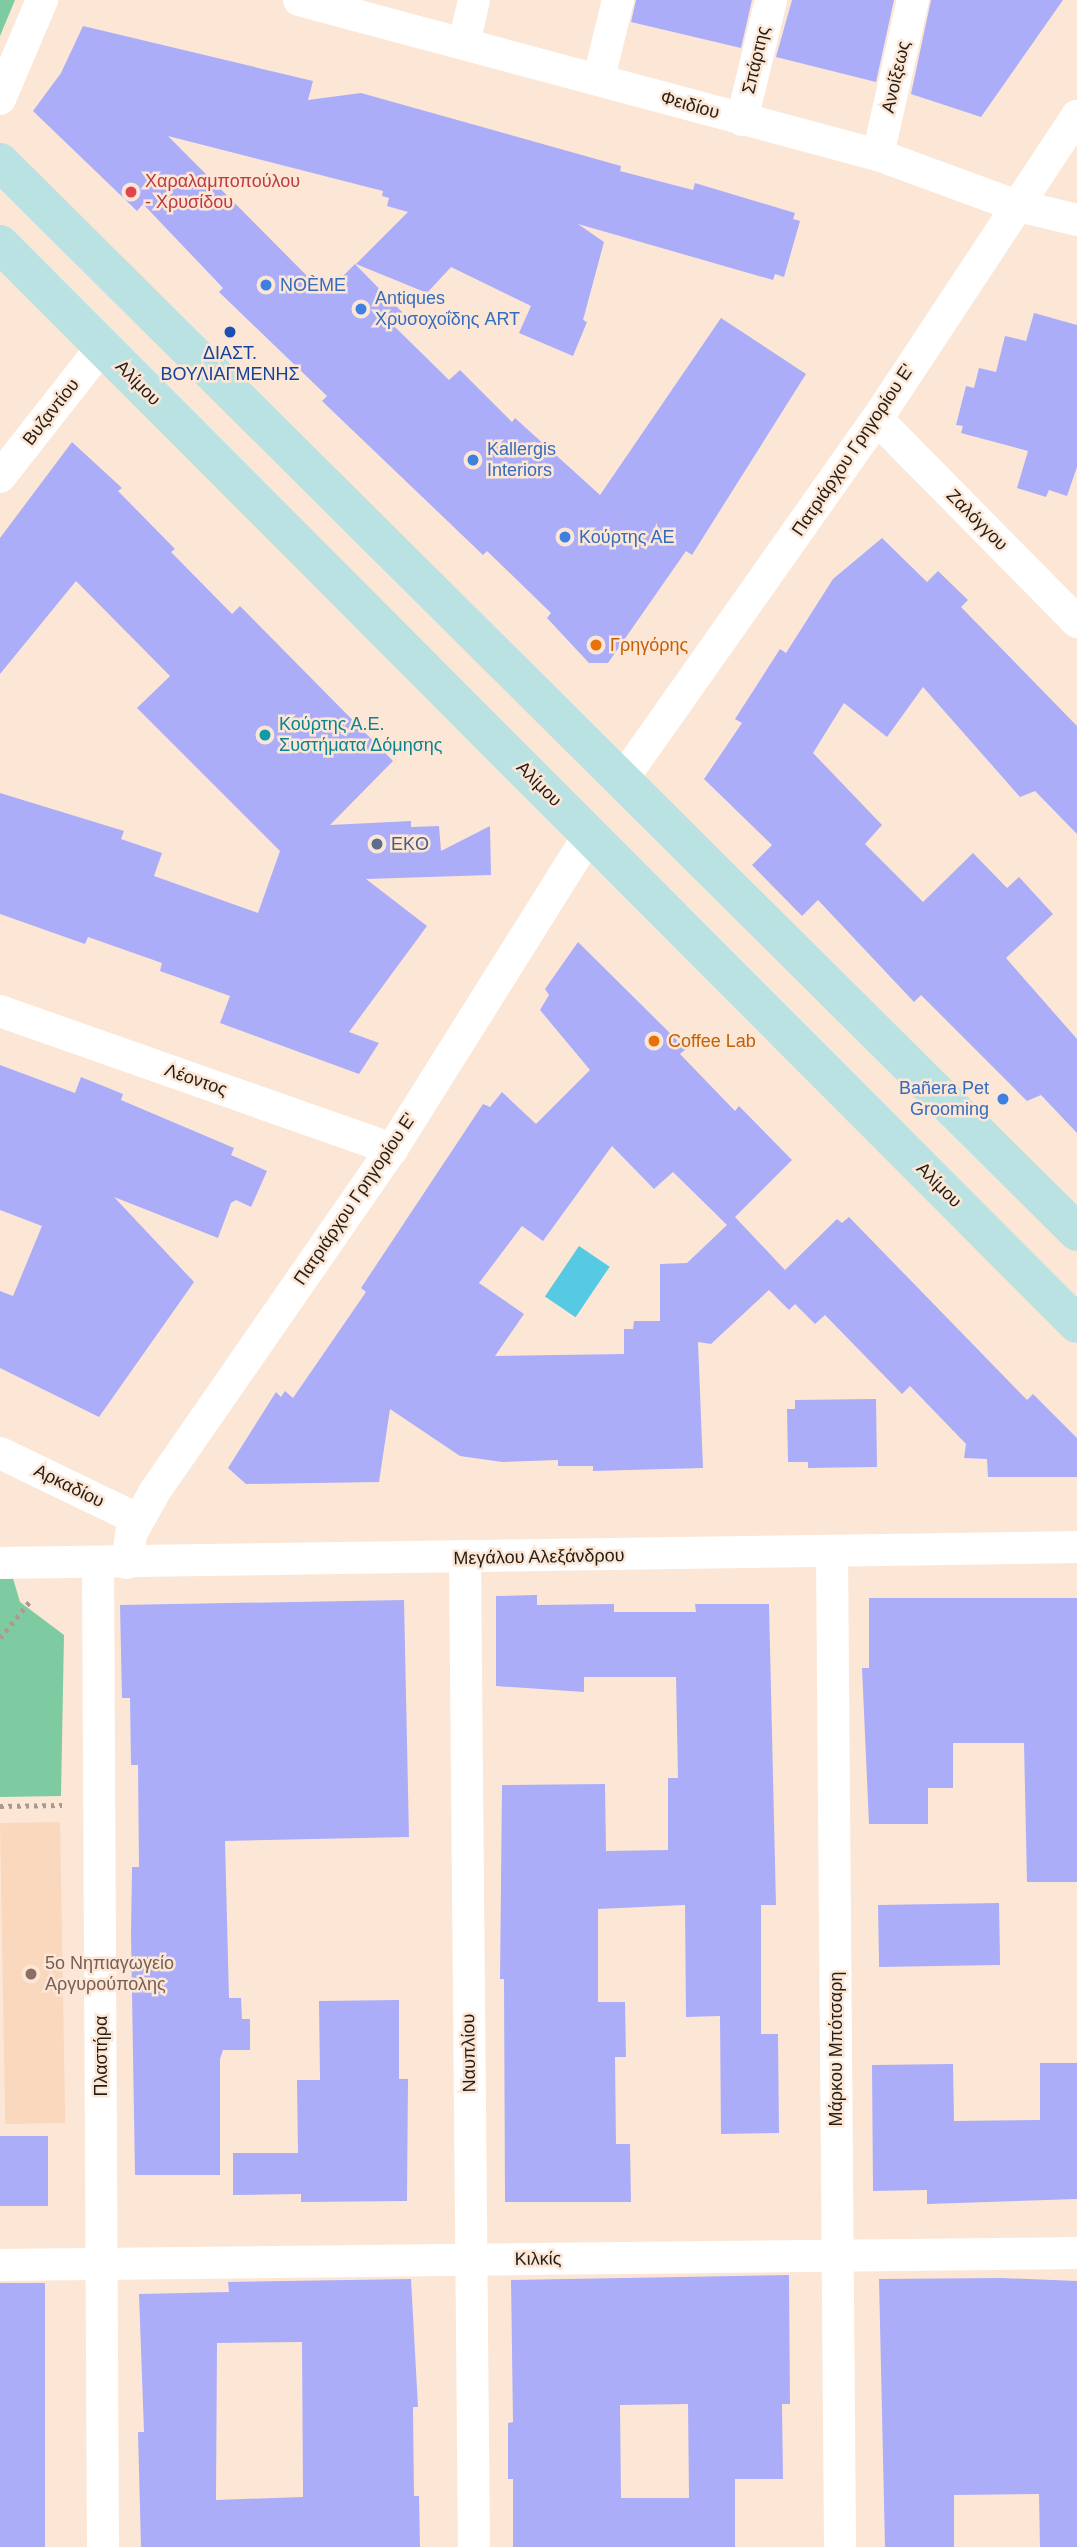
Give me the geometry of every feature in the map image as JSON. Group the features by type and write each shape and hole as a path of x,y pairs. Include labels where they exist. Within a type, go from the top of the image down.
{"main road":[{"path":"0,162 1077,1231"},
{"name":"Αλίμου","path":"0,244 1077,1324"}],"street":[{"path":"0,99 42,0"},
{"name":"Φειδίου","path":"303,0 878,155 1015,205 1077,220"},
{"path":"464,43 474,0"},
{"path":"599,78 618,0"},
{"name":"Σπάρτης","path":"742,120 771,0"},
{"name":"Ανοίξεως","path":"878,155 913,0"},
{"name":"Πατριάρχου Γρηγορίου Ε'","path":"622,780 877,419 1015,205 1077,116"},
{"name":"Βυζαντίου","path":"0,477 102,347"},
{"name":"Ζαλόγγου","path":"877,419 1077,622"},
{"name":"Πατριάρχου Γρηγορίου Ε'","path":"113,1564 137,1519 392,1149 589,835"},
{"name":"Λέοντος","path":"0,1010 392,1149"},
{"name":"Αρκαδίου","path":"0,1453 137,1519"},
{"name":"Μεγάλου Αλεξάνδρου","path":"0,1563 465,1559 1077,1546"},
{"name":"Μάρκου Μπότσαρη","path":"832,1551 840,2547"},
{"name":"Ναυπλίου","path":"465,1559 474,2547"},
{"name":"Πλαστήρα","path":"103,2547 100,1805 113,1564"},
{"name":"Κιλκίς","path":"0,2265 1077,2253"}],"path":[{"path":"0,1806 100,1805"}],"shaded area":[{"name":"5ο Νηπιαγωγείο Αργυρούπολης","path":"60,1822 65,2123 5,2124 0,1823"}],"green space":[{"path":"0,0 15,0 0,36"},
{"path":"0,1575 12,1575 20,1602 64,1635 61,1796 0,1797"}],"water":[{"path":"579,1246 610,1267 576,1317 545,1297"}],"building":[{"path":"636,0 752,0 741,48 631,22"},
{"path":"792,0 894,0 876,82 776,57"},
{"path":"931,0 1063,0 981,117 911,94"},
{"path":"83,26 313,81 308,100 361,93 621,166 620,171 693,190 695,183 795,213 793,219 800,221 784,277 775,274 773,280 578,224 604,242 583,320 587,322 573,356 519,333 531,306 451,267 427,293 356,264 408,212 387,206 389,198 382,196 383,191 168,136 325,294 355,264 406,316 395,327 449,380 460,370 512,422 515,418 600,495 721,318 806,374 692,555 686,551 608,663 589,663 547,618 551,613 487,551 483,555 322,401 327,396 219,292 223,288 143,204 137,211 33,111 61,73"},
{"path":"1034,313 1077,325 1077,467 1067,496 1049,490 1046,497 1017,488 1028,451 961,433 963,426 956,425 966,386 974,388 979,368 996,372 1005,336 1026,341"},
{"path":"72,442 122,488 118,491 175,549 171,552 232,614 240,606 393,761 330,825 411,821 411,827 439,826 441,851 490,826 491,875 366,879 427,926 349,1032 379,1043 359,1074 220,1023 230,996 160,971 162,963 88,937 85,944 0,914 0,793 124,831 121,839 162,853 154,876 258,913 280,851 137,708 170,676 76,581 0,674 0,538"},
{"path":"882,538 927,582 938,571 968,600 961,607 1077,726 1077,834 1035,791 1020,797 923,687 887,737 844,703 813,753 882,825 865,844 923,902 973,853 1007,888 1019,877 1053,914 1006,958 1077,1039 1077,1133 1041,1095 1027,1101 921,995 914,1002 818,900 802,916 752,865 772,845 704,779 742,723 735,719 780,649 786,653 833,579"},
{"path":"578,942 686,1049 680,1054 735,1111 739,1106 792,1160 735,1217 785,1270 837,1219 842,1223 849,1217 1027,1400 1033,1394 1077,1438 1077,1477 988,1477 987,1459 964,1458 966,1444 910,1386 902,1394 825,1315 815,1324 795,1304 789,1310 769,1290 711,1344 698,1342 703,1468 593,1471 593,1466 558,1466 558,1460 502,1462 460,1456 390,1409 379,1482 246,1484 228,1468 276,1392 281,1397 285,1391 293,1398 366,1292 361,1288 483,1104 490,1107 502,1092 536,1124 590,1070 540,1010 549,995 545,989","holes":["612,1146 654,1189 673,1172 727,1225 687,1263 660,1264 660,1321 634,1321 633,1329 624,1329 624,1354 495,1356 524,1314 479,1283 522,1226 543,1241"]},
{"path":"0,1065 75,1093 81,1077 123,1094 121,1100 234,1148 231,1155 267,1171 251,1207 236,1200 231,1203 218,1238 114,1197 194,1282 99,1417 0,1368 0,1291 13,1296 42,1226 0,1210"},
{"path":"876,1399 877,1467 808,1468 808,1462 788,1462 787,1409 795,1409 795,1400"},
{"path":"537,1595 537,1605 614,1604 614,1612 696,1612 695,1604 769,1604 776,1905 761,1905 761,2034 778,2034 779,2133 721,2134 720,2016 686,2017 685,1905 598,1909 598,2002 625,2002 626,2057 615,2057 616,2144 630,2144 631,2202 505,2202 504,1979 500,1979 502,1785 605,1784 606,1851 668,1850 668,1778 678,1778 676,1677 584,1677 584,1692 496,1686 496,1596"},
{"path":"869,1598 1077,1598 1077,1882 1027,1882 1024,1743 953,1743 953,1788 928,1788 928,1824 869,1824 862,1668 869,1668"},
{"path":"404,1600 409,1837 225,1841 229,1998 241,1998 242,2019 250,2019 250,2050 223,2050 220,2059 220,2175 135,2175 131,1934 132,1867 139,1867 138,1765 131,1765 130,1698 122,1698 120,1605"},
{"path":"999,1903 1000,1965 879,1967 878,1905"},
{"path":"399,2000 399,2079 408,2079 407,2201 301,2202 301,2194 233,2195 233,2153 298,2153 297,2080 320,2080 319,2001"},
{"path":"1040,2063 1077,2063 1077,2199 927,2204 927,2190 873,2191 872,2065 953,2064 954,2121 1040,2120"},
{"path":"0,2136 48,2136 48,2206 0,2206"},
{"path":"789,2275 790,2404 782,2404 783,2479 735,2479 735,2547 513,2547 513,2479 508,2479 508,2423 513,2422 511,2280","holes":["688,2404 689,2498 621,2498 620,2405"]},
{"path":"1002,2278 1077,2281 1077,2547 1040,2547 1039,2494 954,2495 954,2547 885,2547 879,2279"},
{"path":"411,2279 418,2407 413,2407 414,2496 419,2496 420,2547 141,2547 138,2432 144,2432 139,2294 229,2292 228,2282","holes":["302,2342 303,2497 216,2500 217,2343"]},
{"path":"0,2283 45,2283 45,2547 0,2547"}],"place":[{"name":"Χαραλαμποπούλου - Χρυσίδου","path":"131,192"},
{"name":"NOÈME","path":"266,285"},
{"name":"Antiques Χρυσοχοΐδης ART","path":"361,309"},
{"name":"ΔΙΑΣΤ. ΒΟΥΛΙΑΓΜΕΝΗΣ","path":"230,332"},
{"name":"Kallergis Interiors","path":"473,460"},
{"name":"Κούρτης ΑΕ","path":"565,537"},
{"name":"Γρηγόρης","path":"596,645"},
{"name":"Κούρτης Α.Ε. Συστήματα Δόμησης","path":"265,735"},
{"name":"EKO","path":"377,844"},
{"name":"Coffee Lab","path":"654,1041"},
{"name":"Bañera Pet Grooming","path":"1003,1099"},
{"name":"5ο Νηπιαγωγείο Αργυρούπολης","path":"31,1974"}]}
